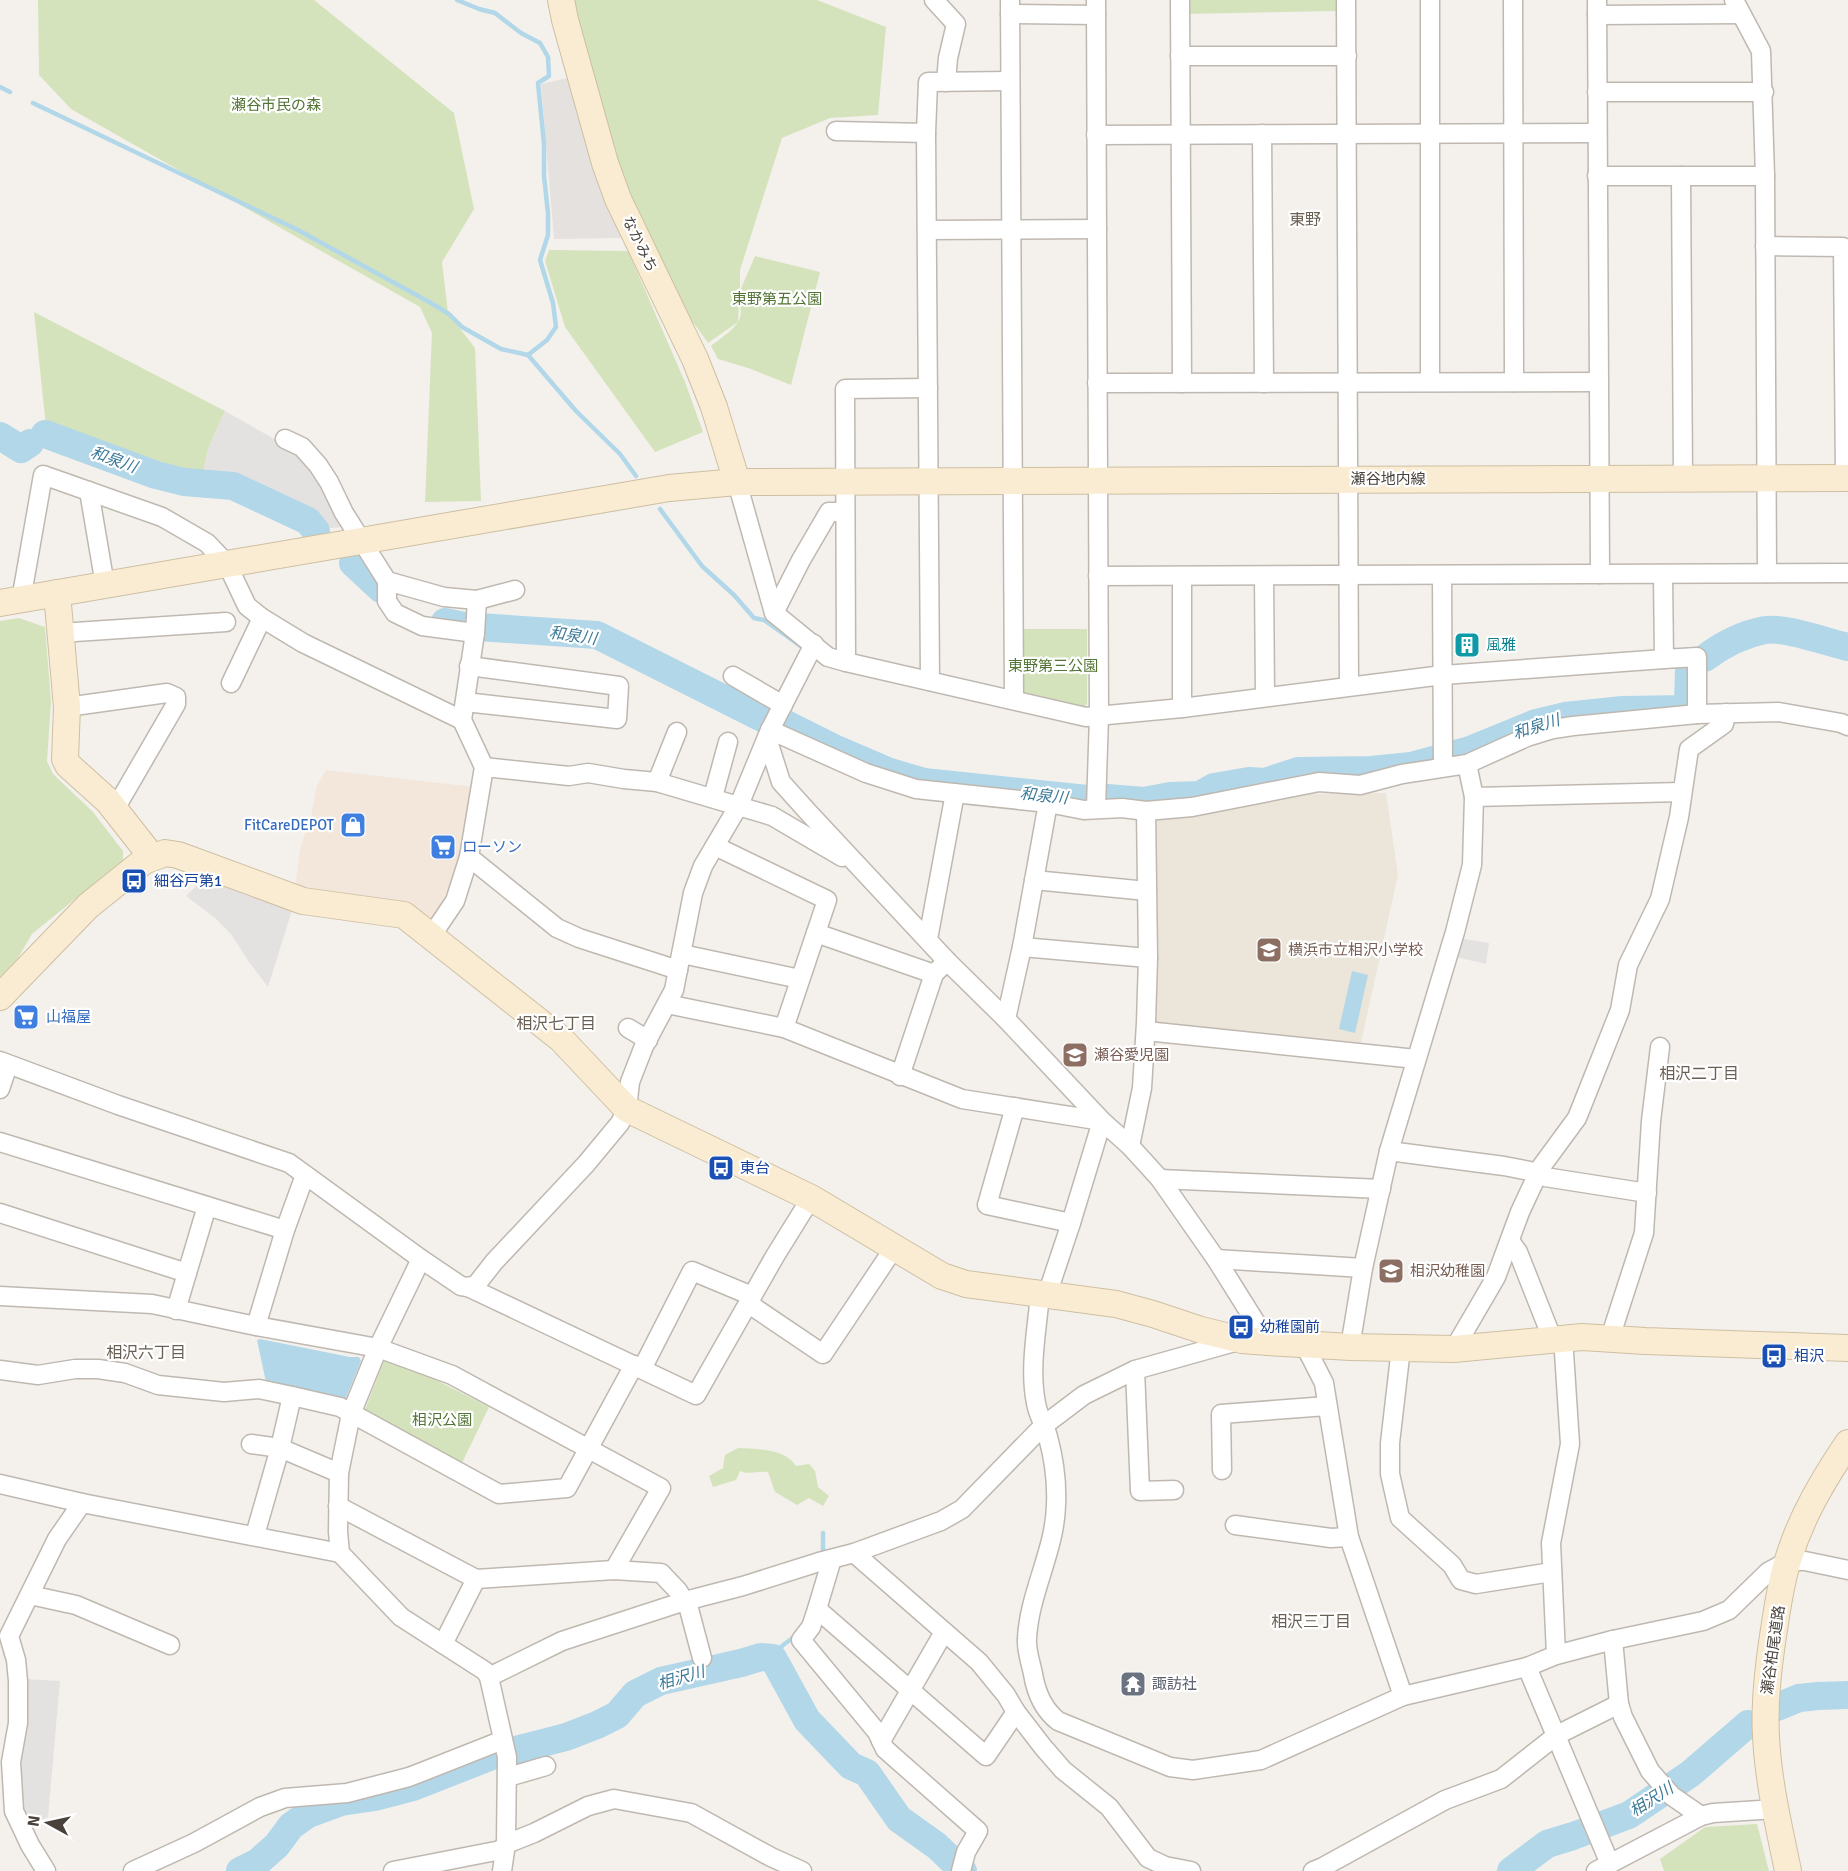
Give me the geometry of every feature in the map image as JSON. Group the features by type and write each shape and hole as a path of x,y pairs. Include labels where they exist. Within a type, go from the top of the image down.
{"street":[{"name":"なかみち","path":"561,0 599,141 615,190 695,359 714,407 737,482"},
{"path":"934,0 956,24 948,58 946,82"},
{"path":"1180,0 1182,383"},
{"path":"1346,0 1349,686"},
{"path":"1430,0 1431,382"},
{"path":"1513,0 1514,382"},
{"path":"1014,700 1010,7 1096,7 1099,716 1096,802"},
{"path":"1600,574 1597,8 1737,7 1761,51 1764,92 1767,573"},
{"path":"1180,56 1347,56"},
{"path":"930,681 926,133 928,82 1010,81"},
{"path":"1597,92 1764,92"},
{"path":"836,131 926,133"},
{"path":"1096,135 1597,133"},
{"path":"1262,134 1263,383"},
{"path":"1598,176 1765,176"},
{"path":"1681,176 1683,478"},
{"path":"927,230 1097,229"},
{"path":"1765,246 1843,247 1846,303 1846,478"},
{"path":"1097,383 1598,382"},
{"path":"846,663 845,388 928,388"},
{"path":"285,439 302,447 329,482 344,513 387,580 387,601 395,613 422,626 475,628"},
{"path":"10,602 43,475 162,517 207,543 227,564 247,606 262,618 313,648 464,711 616,719 619,686 469,666"},
{"name":"瀬谷地内線","path":"10,602 669,488 737,482 1846,478"},
{"path":"737,482 774,613 828,657 846,663 1086,717 1182,708 1443,675 1697,657 1697,714"},
{"path":"89,491 105,585"},
{"path":"774,613 829,512 844,512"},
{"path":"1098,576 1848,573"},
{"path":"1663,574 1664,659"},
{"path":"1442,575 1443,760"},
{"path":"1182,576 1182,708"},
{"path":"1264,576 1265,697"},
{"path":"387,580 444,597 477,600 515,590"},
{"path":"57,593 67,707 65,759 68,765 115,810 152,857"},
{"path":"432,935 455,902 469,857 484,767 464,711 477,600"},
{"path":"231,683 262,618"},
{"path":"60,633 226,621"},
{"path":"468,1287 476,1285 494,1262 586,1164 620,1123 627,1109 630,1082 648,1040 674,990 693,893 703,866 739,805 774,722 814,644"},
{"path":"733,676 774,722 866,773 916,789 1048,803 1084,810 1096,802 1146,811 1192,807 1319,782 1360,785 1443,760 1467,764 1527,737 1554,729 1697,714 1779,711 1848,726"},
{"path":"67,707 167,693 176,697 177,704 115,810"},
{"path":"1454,1349 1496,1276 1537,1174 1577,1118 1617,1020 1628,966 1660,899 1679,817 1689,749 1724,724 1726,713"},
{"path":"774,722 781,782 928,939 941,968 900,1076"},
{"path":"657,782 677,732"},
{"path":"713,797 728,742"},
{"path":"1350,1347 1363,1268 1389,1151 1455,932 1472,865 1474,797 1467,764"},
{"path":"484,767 569,776 588,773 657,782 713,797 772,816 861,868"},
{"path":"928,939 955,792"},
{"path":"1474,797 1682,792"},
{"path":"1006,1019 1022,947 1048,803"},
{"path":"1130,1146 1142,1088 1146,1031 1148,958 1146,811"},
{"path":"716,846 827,900 784,1028"},
{"path":"0,997 88,906 144,861 165,853 178,855 303,901 404,915 561,1039 627,1109 811,1198 942,1276 966,1284 1116,1304 1201,1330 1242,1340 1268,1342 1350,1347 1454,1349 1558,1338 1610,1338 1848,1348"},
{"path":"469,857 557,928 579,938 680,962 800,979"},
{"path":"1034,880 1147,891"},
{"path":"816,933 941,968 1006,1019 1160,1179 1216,1259 1268,1342"},
{"path":"1022,947 1148,958"},
{"path":"668,1004 784,1028 962,1099 1102,1121"},
{"path":"628,1029 648,1040"},
{"path":"1146,1031 1416,1059"},
{"path":"1610,1338 1644,1233 1651,1121 1660,1047"},
{"path":"0,1089 4,1063 118,1105 289,1163 462,1286 696,1395 811,1198"},
{"path":"1015,1107 987,1205 1071,1223"},
{"path":"1102,1121 1071,1223 1043,1294 1033,1375 1040,1419 1048,1436 1054,1466 1056,1506 1050,1544 1033,1605 1027,1640 1035,1686 1048,1713 1058,1721 1170,1767 1193,1770 1261,1760 1403,1696 1527,1667 1556,1655 1613,1640 1703,1621 1729,1610 1768,1572 1788,1561 1848,1570"},
{"path":"0,1142 285,1230"},
{"path":"1389,1151 1503,1166 1530,1171 1545,1177 1647,1193"},
{"path":"256,1326 285,1230 305,1175"},
{"path":"1160,1179 1381,1189"},
{"path":"176,1310 207,1206"},
{"path":"0,1213 187,1273"},
{"path":"1510,1242 1518,1252 1558,1338 1570,1444 1551,1543 1556,1655"},
{"path":"0,1370 38,1375 98,1369 124,1373 158,1384 224,1392 259,1389 340,1407 499,1494 567,1488 692,1271 751,1300 823,1354 894,1248"},
{"path":"340,1552 339,1473 351,1414 378,1348 421,1259"},
{"path":"1216,1259 1363,1268"},
{"path":"0,1296 152,1304 378,1348 452,1375 661,1488 614,1570"},
{"path":"489,1677 562,1641 685,1601 854,1553 940,1521 962,1509 1043,1426 1084,1395 1135,1370 1242,1340"},
{"path":"1304,1344 1324,1383 1348,1537 1403,1696"},
{"path":"1401,1348 1390,1443 1390,1474 1400,1518 1452,1565 1461,1580 1476,1584 1552,1572"},
{"path":"1135,1370 1140,1491 1174,1490"},
{"path":"255,1535 292,1396"},
{"path":"1222,1470 1221,1414 1328,1406"},
{"name":"瀬谷柏尾道路","path":"1788,1871 1766,1738 1765,1701 1770,1656 1788,1561 1808,1509 1821,1483 1848,1443"},
{"path":"251,1444 280,1448 339,1473"},
{"path":"0,1484 82,1503 340,1552 401,1617 484,1671 489,1677 505,1748 508,1777 506,1844 502,1871"},
{"path":"46,1871 30,1845 14,1811 5,1761 18,1723 19,1691 16,1660 9,1636 57,1539 82,1503"},
{"path":"338,1506 476,1579 614,1570 661,1573 685,1601 702,1658"},
{"path":"1234,1525 1331,1538 1348,1537"},
{"path":"854,1553 979,1662 1063,1770 1109,1807 1148,1858 1165,1866 1191,1871"},
{"path":"825,1560 817,1609 811,1627 801,1640 877,1732 885,1749 978,1831 966,1852 963,1865"},
{"path":"443,1644 476,1579"},
{"path":"30,1595 76,1605 170,1645"},
{"path":"817,1609 986,1755 1016,1712"},
{"path":"881,1741 944,1632"},
{"path":"1613,1640 1619,1704 1623,1717 1650,1771 1667,1792 1701,1816"},
{"path":"1527,1667 1595,1827 1603,1867 1701,1816 1713,1813 1776,1809"},
{"path":"1313,1871 1445,1800 1501,1779 1557,1735 1619,1704"},
{"path":"133,1871 194,1843 260,1807 285,1798 347,1792 410,1777 505,1748"},
{"path":"508,1777 546,1766"},
{"path":"393,1871 501,1850 506,1844 588,1806 614,1799 691,1813 771,1857 802,1871"}],"shaded area":[{"path":"567,78 598,181 621,238 554,239 541,84"},
{"path":"225,411 301,454 317,470 343,527 321,529 311,517 242,484 202,479 208,449"},
{"path":"326,770 475,787 470,821 457,865 431,925 295,887 300,849 311,817 316,788"},
{"name":"横浜市立相沢小学校","path":"1386,793 1398,875 1360,1047 1156,1025 1156,820 1158,814 1306,794"},
{"path":"206,876 293,907 268,987 231,934 215,918 186,896"},
{"path":"1465,939 1489,943 1486,964 1456,957 1460,942"},
{"path":"26,1679 60,1681 48,1817 27,1825 18,1788"}],"green space":[{"name":"瀬谷市民の森","path":"38,0 314,0 454,113 474,209 442,262 448,313 475,348 481,501 425,502 432,333 420,307 71,109 39,75"},
{"name":"東野第五公園","path":"568,0 817,0 886,27 878,115 830,118 782,138 740,270 740,291 755,256 820,272 791,385 718,359 711,346 738,322 708,343 678,301 626,203","holes":["739,304 741,311 738,321"]},
{"path":"1184,0 1338,0 1338,11 1184,14"},
{"path":"549,250 628,251 685,382 703,432 655,452 565,327 545,261"},
{"path":"34,312 225,411 208,449 202,479 168,472 46,427"},
{"path":"19,618 45,627 51,702 47,761 53,774 93,812 123,851 123,860 32,934 18,958 0,977 0,621"},
{"name":"東野第三公園","path":"1020,629 1087,629 1087,704 1082,708 1017,693"},
{"name":"相沢公園","path":"384,1361 434,1379 489,1407 461,1465 363,1415"},
{"path":"738,1448 762,1449 778,1453 791,1460 796,1466 809,1464 815,1471 818,1487 829,1496 823,1506 809,1498 797,1505 775,1492 768,1472 740,1471 736,1480 713,1487 709,1476 723,1468 725,1455"},
{"path":"1757,1824 1769,1871 1664,1871 1660,1859 1705,1827"}],"water":[{"path":"1352,971 1368,975 1355,1033 1339,1029"},
{"path":"257,1340 359,1357 361,1361 345,1400 266,1382"}],"waterway":[{"path":"457,0 495,13 521,33 540,43 548,57 549,76 538,83 548,213 548,235 540,260 553,303 556,327 547,340 528,355"},
{"path":"0,87 10,92"},
{"path":"33,103 298,230 431,303 449,314 462,327 501,349 528,355 576,411 620,454 636,476"},
{"name":"和泉川","path":"45,434 156,475 184,482 233,486 308,521 316,531"},
{"name":"和泉川","path":"0,436 21,449 30,443"},
{"path":"660,509 702,566 734,595 754,618 764,620 802,647"},
{"name":"和泉川","path":"353,563 381,589"},
{"name":"和泉川","path":"445,622 464,626 597,635 766,720 784,723 890,772 924,782 1087,799 1144,801 1170,796 1200,795 1214,787 1249,781 1265,782 1298,771 1371,770 1411,766 1470,750 1536,723 1565,716 1623,710 1685,709 1688,704 1689,670 1691,669"},
{"name":"和泉川","path":"1705,658 1734,641 1765,630 1795,633 1848,647"},
{"path":"823,1533 823,1557"},
{"path":"773,1658 783,1645 797,1635"},
{"name":"相沢川","path":"240,1871 258,1862 277,1845 291,1826 308,1814 341,1802 375,1797 413,1787 492,1756 566,1737 617,1715 635,1694 661,1681 761,1657 773,1658 807,1720 851,1766 867,1773 899,1819 937,1846 963,1871"},
{"name":"相沢川","path":"1777,1707 1799,1698 1848,1695"},
{"name":"相沢川","path":"1511,1871 1547,1844 1629,1815 1690,1774 1748,1724"}],"place":[{"name":"風雅","path":"1467,645"},
{"name":"FitCareDEPOT","path":"353,825"},
{"name":"ローソン","path":"443,847"},
{"name":"細谷戸第1","path":"134,881"},
{"name":"横浜市立相沢小学校","path":"1269,950"},
{"name":"山福屋","path":"26,1017"},
{"name":"瀬谷愛児園","path":"1075,1055"},
{"name":"東台","path":"721,1168"},
{"name":"相沢幼稚園","path":"1391,1271"},
{"name":"幼稚園前","path":"1241,1327"},
{"name":"相沢","path":"1774,1356"},
{"name":"諏訪社","path":"1133,1684"}],"district":[{"name":"東野","path":"1305,219"},
{"name":"相沢七丁目","path":"556,1023"},
{"name":"相沢二丁目","path":"1699,1073"},
{"name":"相沢六丁目","path":"146,1352"},
{"name":"相沢三丁目","path":"1311,1621"}]}
